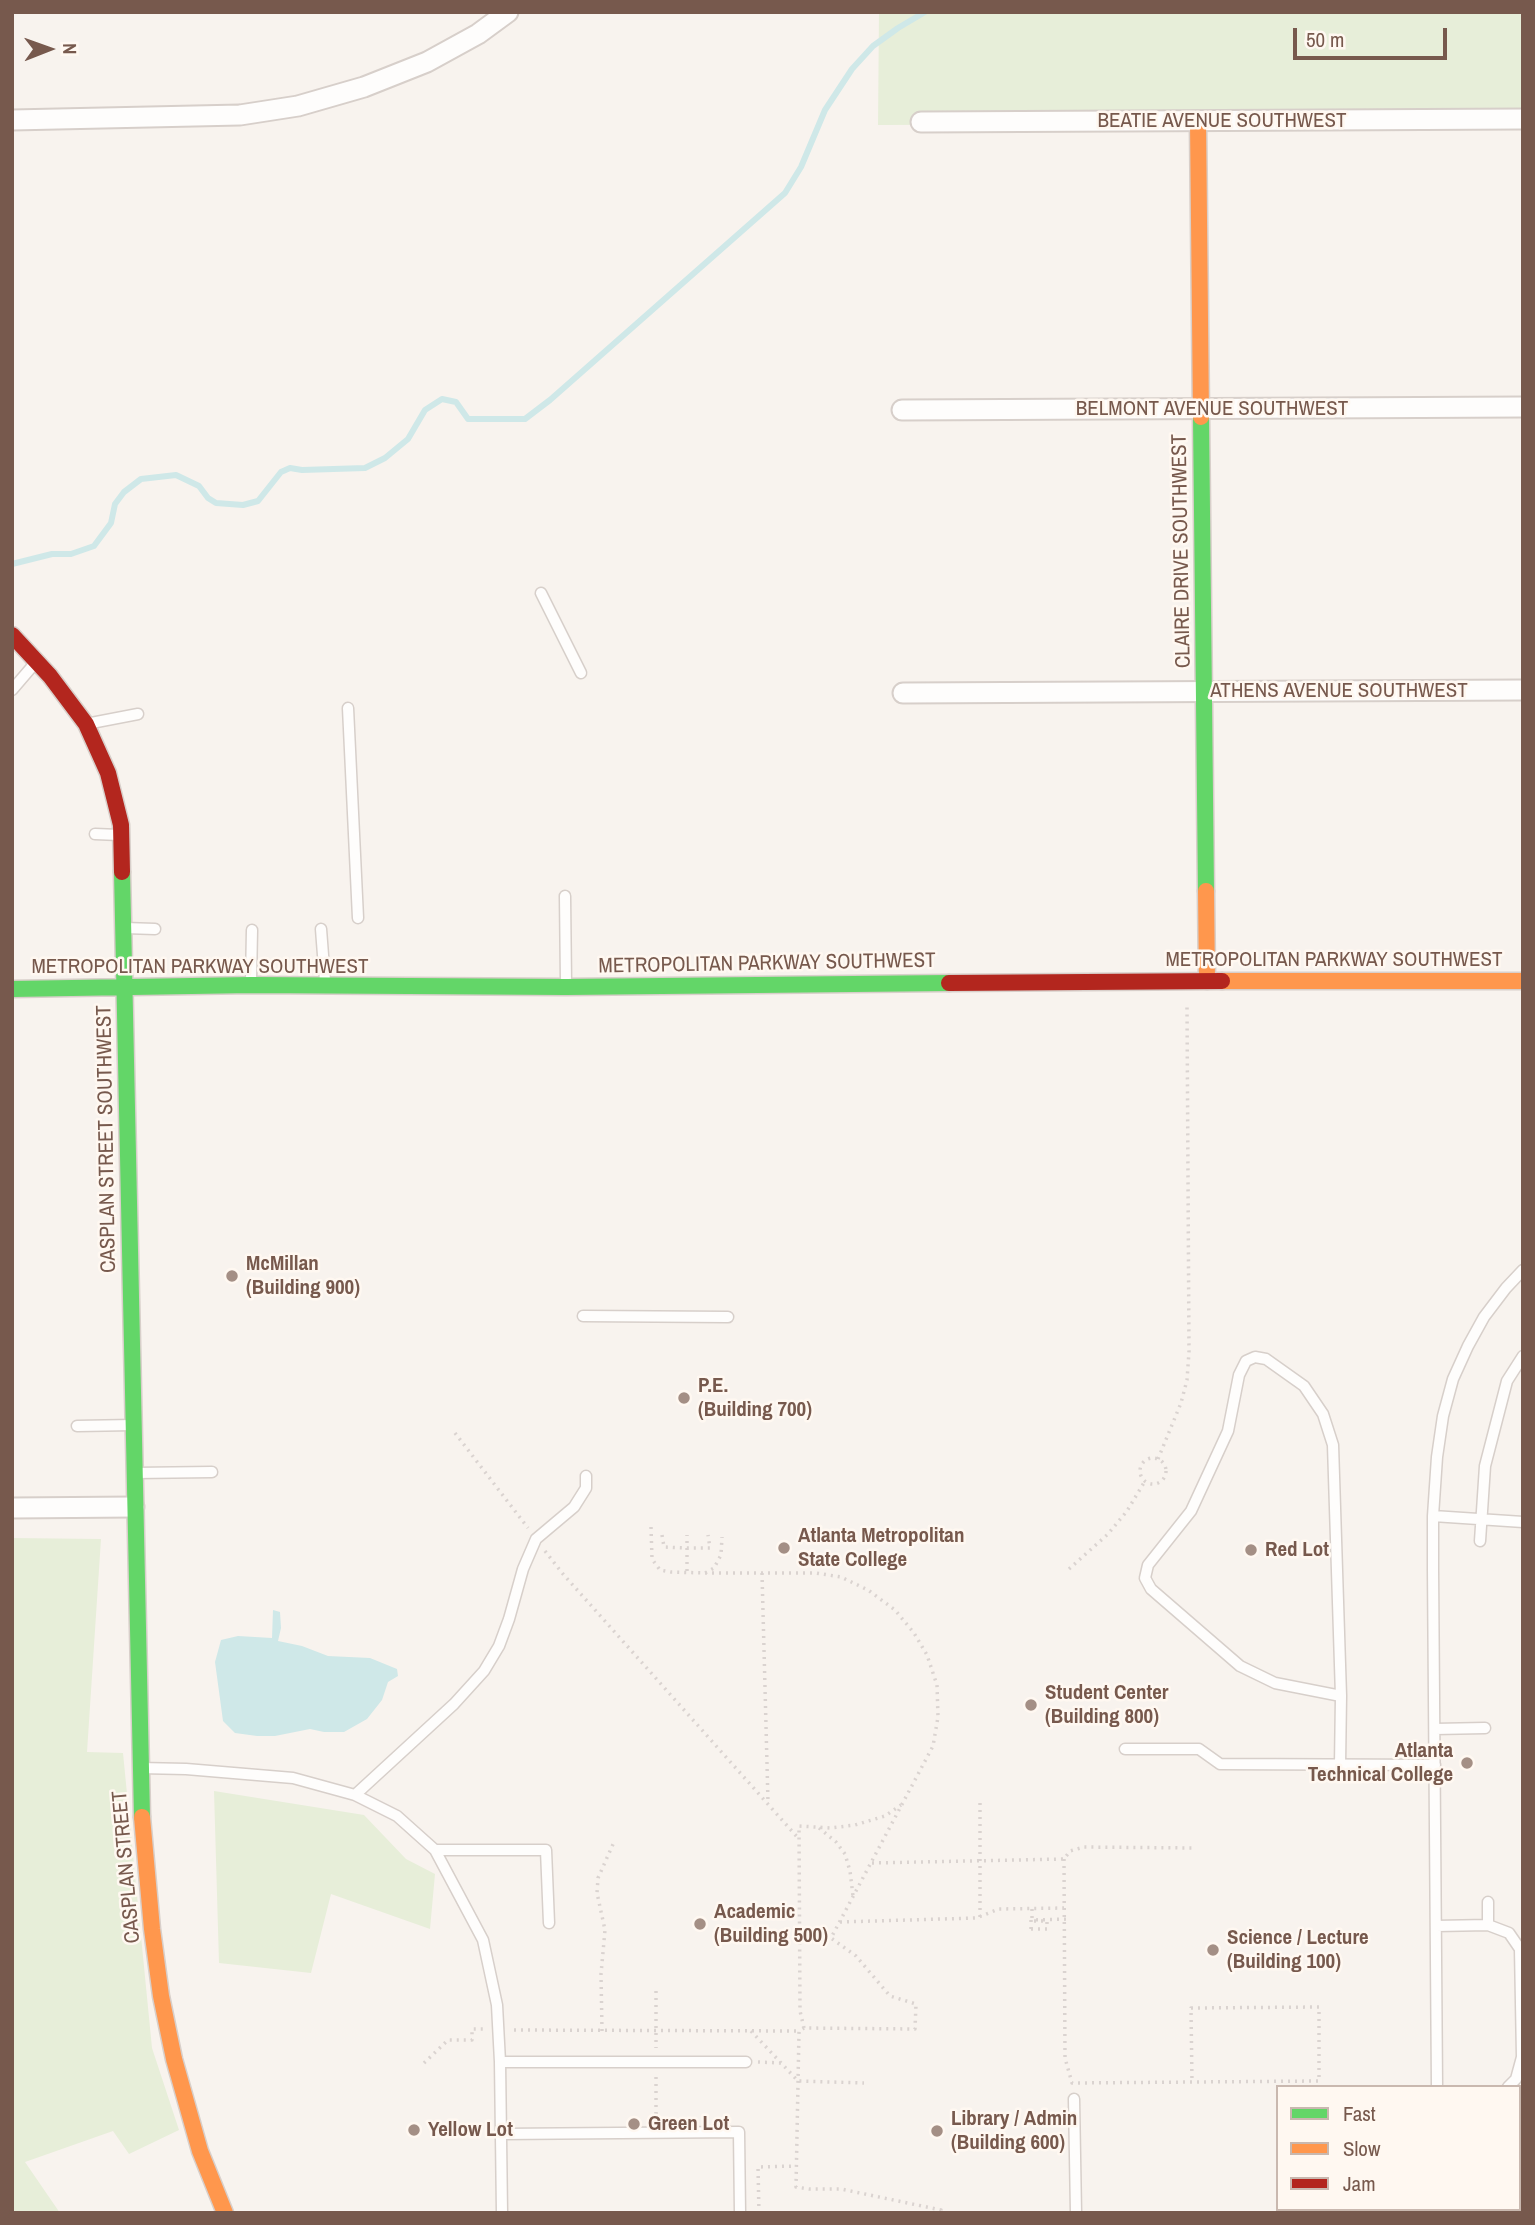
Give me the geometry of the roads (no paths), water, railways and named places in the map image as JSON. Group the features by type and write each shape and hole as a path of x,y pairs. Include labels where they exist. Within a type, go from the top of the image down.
{"street":[{"path":"12,120 240,115 298,106 364,88 427,62 478,34 508,12"},
{"name":"BEATIE AVENUE SOUTHWEST","path":"921,122 1523,119"},
{"name":"CLAIRE DRIVE SOUTHWEST","path":"1198,121 1207,981"},
{"name":"BELMONT AVENUE SOUTHWEST","path":"902,410 1523,407"},
{"name":"CASPLAN STREET SOUTHWEST","path":"12,635 50,676 86,724 108,773 121,825 134,1507"},
{"name":"ATHENS AVENUE SOUTHWEST","path":"902,693 1523,690"},
{"name":"METROPOLITAN PARKWAY SOUTHWEST","path":"12,989 251,985 566,987 1186,981 1523,981"},
{"path":"12,1508 134,1507"},
{"name":"CASPLAN STREET","path":"134,1507 140,1768 148,1889 161,1996 187,2108 200,2151 225,2213"}],"lane":[{"path":"541,593 581,673"},
{"path":"12,690 36,661"},
{"path":"348,708 358,918"},
{"path":"86,724 138,713"},
{"path":"95,834 121,835"},
{"path":"565,896 566,987"},
{"path":"124,928 155,929"},
{"path":"321,929 325,987"},
{"path":"251,985 252,930"},
{"path":"1437,2085 1433,1516 1437,1457 1443,1416 1453,1379 1468,1346 1484,1317 1523,1270"},
{"path":"583,1316 728,1317"},
{"path":"1480,1541 1485,1466 1507,1381 1523,1356"},
{"path":"1340,1765 1341,1696 1333,1445 1323,1414 1304,1386 1266,1359 1255,1357 1246,1361 1239,1375 1228,1431 1191,1511 1147,1565 1145,1578 1151,1589 1240,1666 1275,1683 1341,1696"},
{"path":"77,1426 133,1425"},
{"path":"134,1473 212,1472"},
{"path":"355,1796 454,1704 484,1671 499,1646 523,1569 536,1539 574,1507 586,1488 586,1476"},
{"path":"1433,1516 1523,1522"},
{"path":"1435,1729 1485,1728"},
{"path":"1125,1749 1199,1749 1220,1764 1435,1765"},
{"path":"140,1768 293,1778 355,1796 397,1816 435,1850 483,1940 497,2005 502,2213"},
{"path":"435,1850 546,1850 549,1923"},
{"path":"1488,1902 1488,1925"},
{"path":"1436,1926 1488,1925 1509,1933 1520,1948 1522,2057 1517,2079 1510,2085"},
{"path":"500,2062 746,2062"},
{"path":"1074,2099 1076,2213"},
{"path":"501,2134 739,2132 740,2213"}],"water":[{"path":"273,1610 280,1612 278,1641 302,1646 328,1656 370,1658 397,1669 398,1676 388,1682 382,1700 367,1719 344,1732 310,1729 275,1736 235,1733 223,1721 215,1662 221,1640 238,1636 272,1638"}],"waterway":[{"path":"12,564 52,554 71,554 94,546 111,523 115,504 124,492 141,479 176,475 199,486 208,498 216,503 243,505 258,501 281,472 290,468 365,468 385,458 408,439 425,410 442,399 456,402 468,419 525,419 785,193 801,167 825,110 852,69 873,46 925,12"}],"place":[{"name":"McMillan (Building 900)","path":"232,1276"},
{"name":"P.E. (Building 700)","path":"684,1398"},
{"name":"Atlanta Metropolitan State College","path":"784,1548"},
{"name":"Red Lot","path":"1251,1550"},
{"name":"Student Center (Building 800)","path":"1031,1705"},
{"name":"Atlanta Technical College","path":"1467,1763"},
{"name":"Academic (Building 500)","path":"700,1924"},
{"name":"Science / Lecture (Building 100)","path":"1213,1950"},
{"name":"Green Lot","path":"634,2124"},
{"name":"Yellow Lot","path":"414,2130"},
{"name":"Library / Admin (Building 600)","path":"937,2131"}]}
